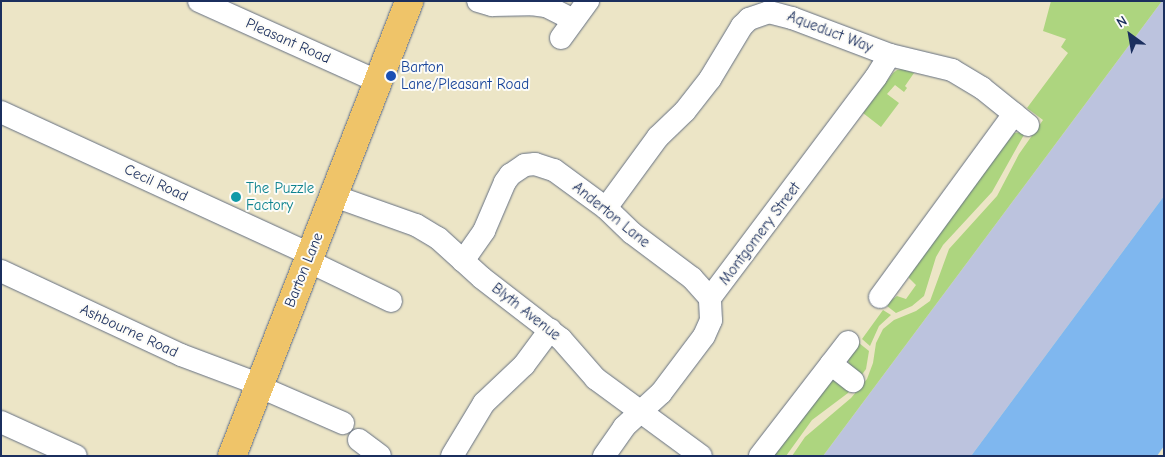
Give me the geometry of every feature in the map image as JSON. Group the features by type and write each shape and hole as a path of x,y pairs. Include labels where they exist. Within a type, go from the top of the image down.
{"main road":[{"name":"Barton Lane","path":"232,456 409,1"}],"street":[{"name":"Pleasant Road","path":"199,1 378,81"},
{"path":"478,1 492,5 531,4 546,6 567,29 588,1"},
{"name":"Aqueduct Way","path":"606,208 658,137 693,101 722,62 736,35 749,19 769,12 780,14 890,55 952,70 982,88 1021,120 901,285 880,297"},
{"name":"Montgomery Street","path":"604,456 624,427 661,394 704,336 710,320 710,298 876,78 890,55"},
{"name":"Cecil Road","path":"1,112 309,257 391,301"},
{"name":"Anderton Lane","path":"463,261 484,230 505,182 517,169 525,165 535,164 554,170 606,208 632,233 692,278 710,298"},
{"name":"Blyth Avenue","path":"334,196 416,225 438,238 463,261 569,346 596,379 701,456"},
{"name":"Ashbourne Road","path":"1,271 181,355 250,381 342,423"},
{"path":"452,456 484,403 524,364 550,330"},
{"path":"760,456 848,342"},
{"path":"831,364 853,381"},
{"path":"1,422 76,456"},
{"path":"359,440 380,456"}],"shaded area":[{"path":"1162,1 1164,1 1164,196 971,456 823,456"}],"green space":[{"path":"1051,1 1162,1 823,456 792,456 805,437 851,398 867,379 873,363 876,343 883,329 894,320 916,311 930,301 949,249 997,196 1019,154 1043,120 1027,108 1068,53 1061,47 1066,39 1043,31"},
{"path":"903,69 914,73 905,86 907,88 904,92 895,85 887,94 899,103 881,127 863,113 893,73"},
{"path":"1014,133 1025,133 992,192 943,245 936,257 924,296 912,306 896,313 887,306 890,301 897,296 906,299 916,285 909,278 908,273"},
{"path":"883,310 891,315 879,326 870,346 862,339"},
{"path":"859,343 869,351 866,369 861,376 849,364 848,360"},
{"path":"830,380 835,380 849,390 848,393 812,420 786,456 771,456"}],"water":[{"path":"1164,196 1164,446 1157,456 971,456"}],"place":[{"name":"Barton Lane/Pleasant Road","path":"391,76"},
{"name":"The Puzzle Factory","path":"236,197"}]}
